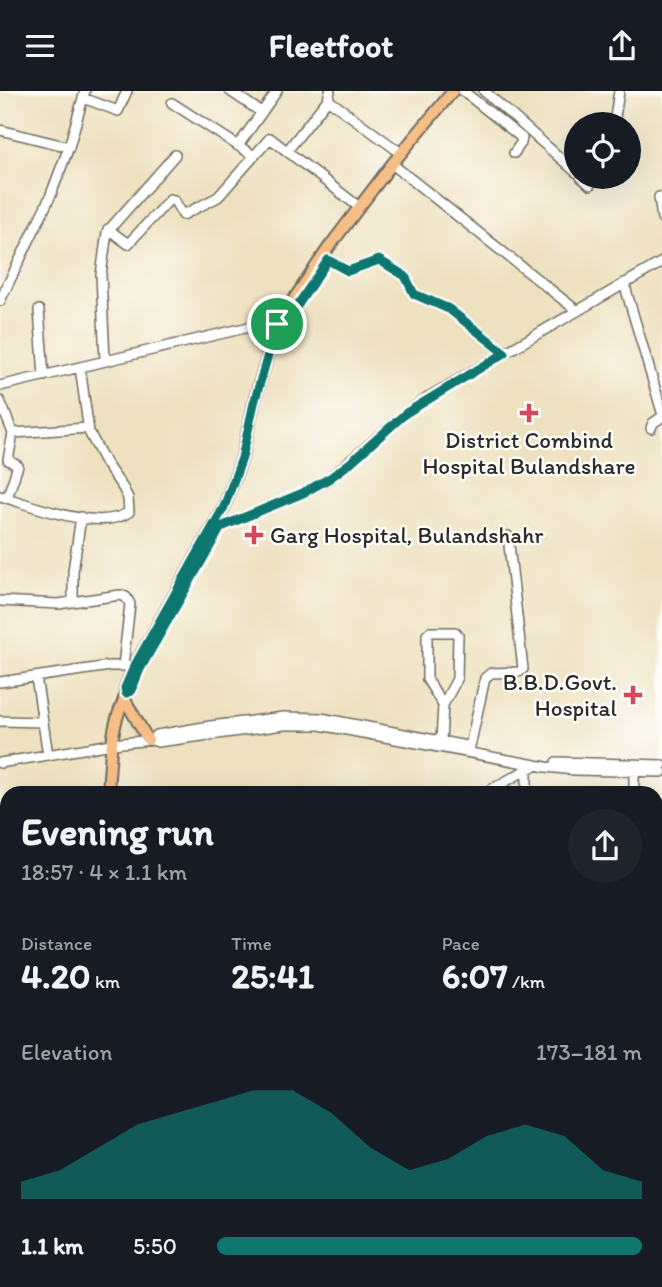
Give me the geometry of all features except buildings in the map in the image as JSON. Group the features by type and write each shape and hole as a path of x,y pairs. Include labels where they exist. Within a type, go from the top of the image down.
{"main road":[{"path":"281,324 395,166 401,153 453,91"},
{"path":"125,696 131,691 140,669 217,528 242,458 254,403 281,324 329,247 359,207 462,91"},
{"path":"109,786 112,744 125,696 129,666 195,557 217,528"},
{"path":"125,696 150,740"}],"street":[{"path":"74,91 118,111 127,91"},
{"path":"230,91 261,113"},
{"path":"238,146 277,91"},
{"path":"462,91 522,138 514,153"},
{"path":"484,91 564,159"},
{"path":"616,112 619,91"},
{"path":"0,301 4,285 50,197 69,147 84,94"},
{"path":"287,151 328,94 401,153"},
{"path":"172,103 254,156"},
{"path":"0,130 69,147"},
{"path":"108,229 130,244 170,199 174,200 183,215 195,210 218,197 270,138 359,207"},
{"path":"105,360 101,275 108,229 175,155"},
{"path":"395,166 576,310"},
{"path":"659,197 662,218"},
{"path":"328,260 348,271 379,260 405,276 414,294 449,309 505,353"},
{"path":"217,528 303,493 330,478 406,413 576,310 662,262"},
{"path":"624,283 662,415 653,423 652,428"},
{"path":"40,310 44,376"},
{"path":"0,386 249,327 281,324"},
{"path":"0,401 13,433 8,460 18,466 3,497 81,517 111,518 127,514 130,509 123,488 90,438 80,367"},
{"path":"13,433 88,428"},
{"path":"73,602 73,571 81,517"},
{"path":"469,749 485,678 491,673 519,672 523,669 508,536"},
{"path":"0,601 39,604 120,596 129,600 129,666 0,682"},
{"path":"441,741 443,705 457,679 458,635 455,632 430,632 427,635 427,679 443,705"},
{"path":"36,677 48,755"},
{"path":"150,740 157,735 210,726 284,717 321,718 441,741 531,768 662,772"},
{"path":"0,721 43,722"},
{"path":"0,763 112,744 150,740 158,742 284,725 320,725 546,761 662,765"},
{"path":"498,786 531,768"},
{"path":"528,786 531,768"},
{"path":"634,771 634,786"}],"place":[{"name":"District Combind Hospital Bulandshare","path":"529,413"},
{"name":"Garg Hospital, Bulandshahr","path":"254,535"},
{"name":"B.B.D.Govt. Hospital","path":"633,695"}],"route":[{"path":"328,260 348,271 379,260 405,276 414,294 423,300 443,305 505,353 406,413 330,478 303,493 221,527 140,669 131,691 126,693 125,688 134,667 224,507 242,458 254,403 277,324 285,324 328,260"}]}
